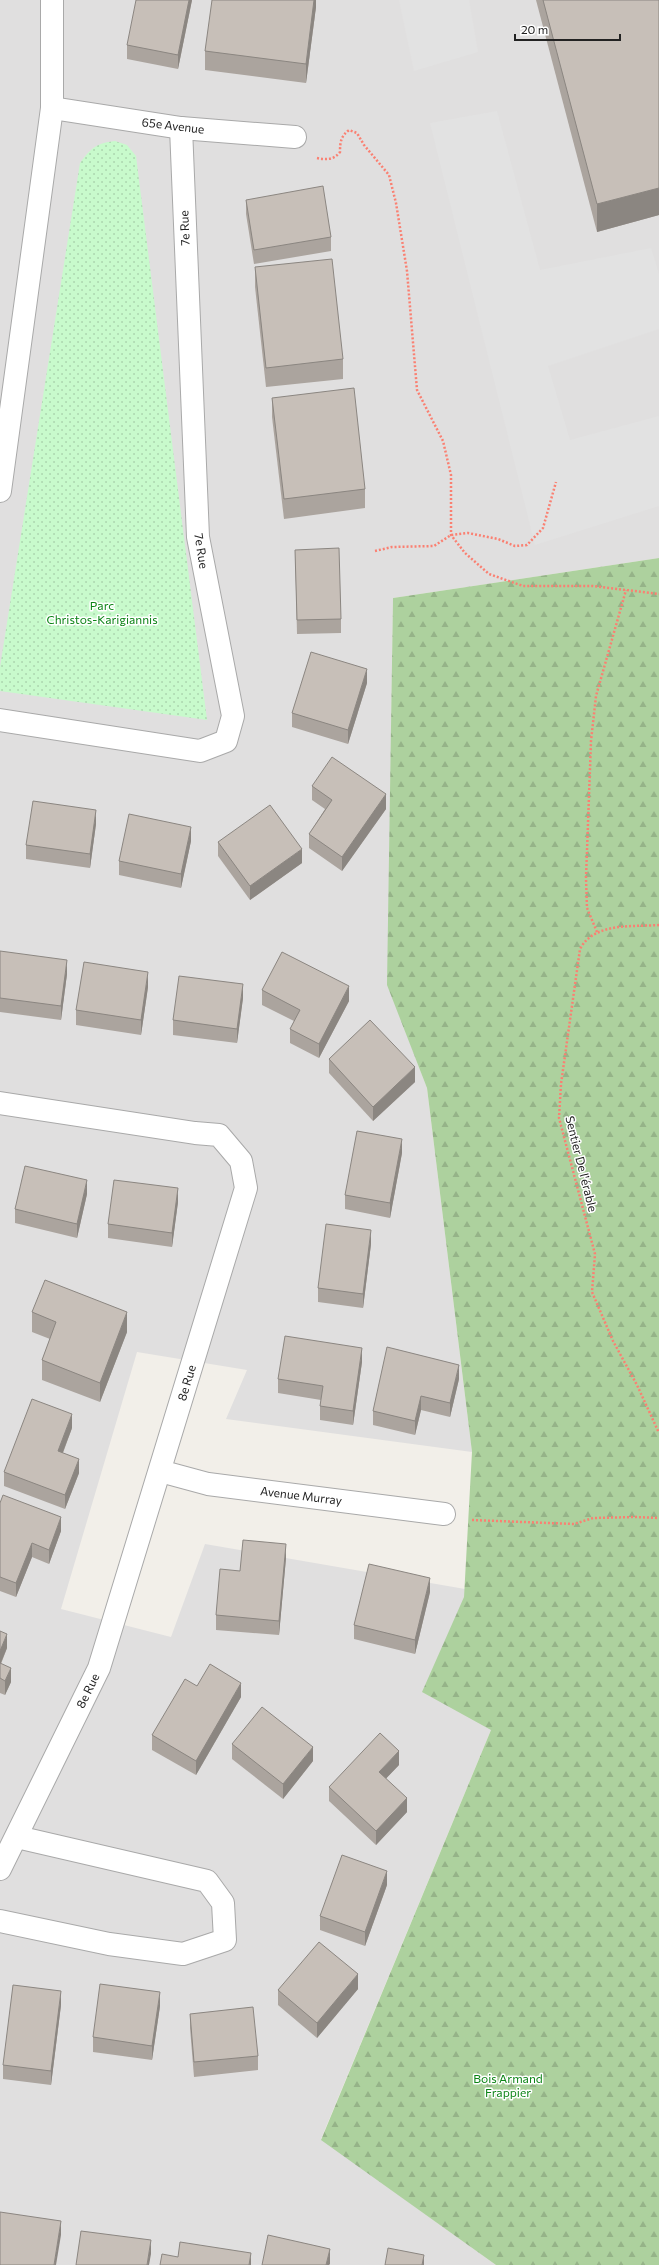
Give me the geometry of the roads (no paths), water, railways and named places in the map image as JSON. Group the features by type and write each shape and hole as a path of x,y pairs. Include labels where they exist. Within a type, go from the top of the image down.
{"street":[{"path":"0,491 8,377 52,108 52,0"},
{"name":"65e Avenue","path":"52,108 181,128 295,137"},
{"name":"7e Rue","path":"0,720 200,751 226,741 233,716 198,538 181,128"},
{"name":"8e Rue","path":"0,1103 195,1133 219,1135 241,1160 246,1188 99,1668 0,1869"},
{"name":"Avenue Murray","path":"160,1471 208,1484 444,1514"},
{"path":"0,1921 109,1944 183,1954 225,1940 223,1902 207,1881 17,1837"}],"park label":[{"name":"Parc Christos-Karigiannis","path":"102,613"},
{"name":"Bois Armand Frappier","path":"508,2086"}]}
